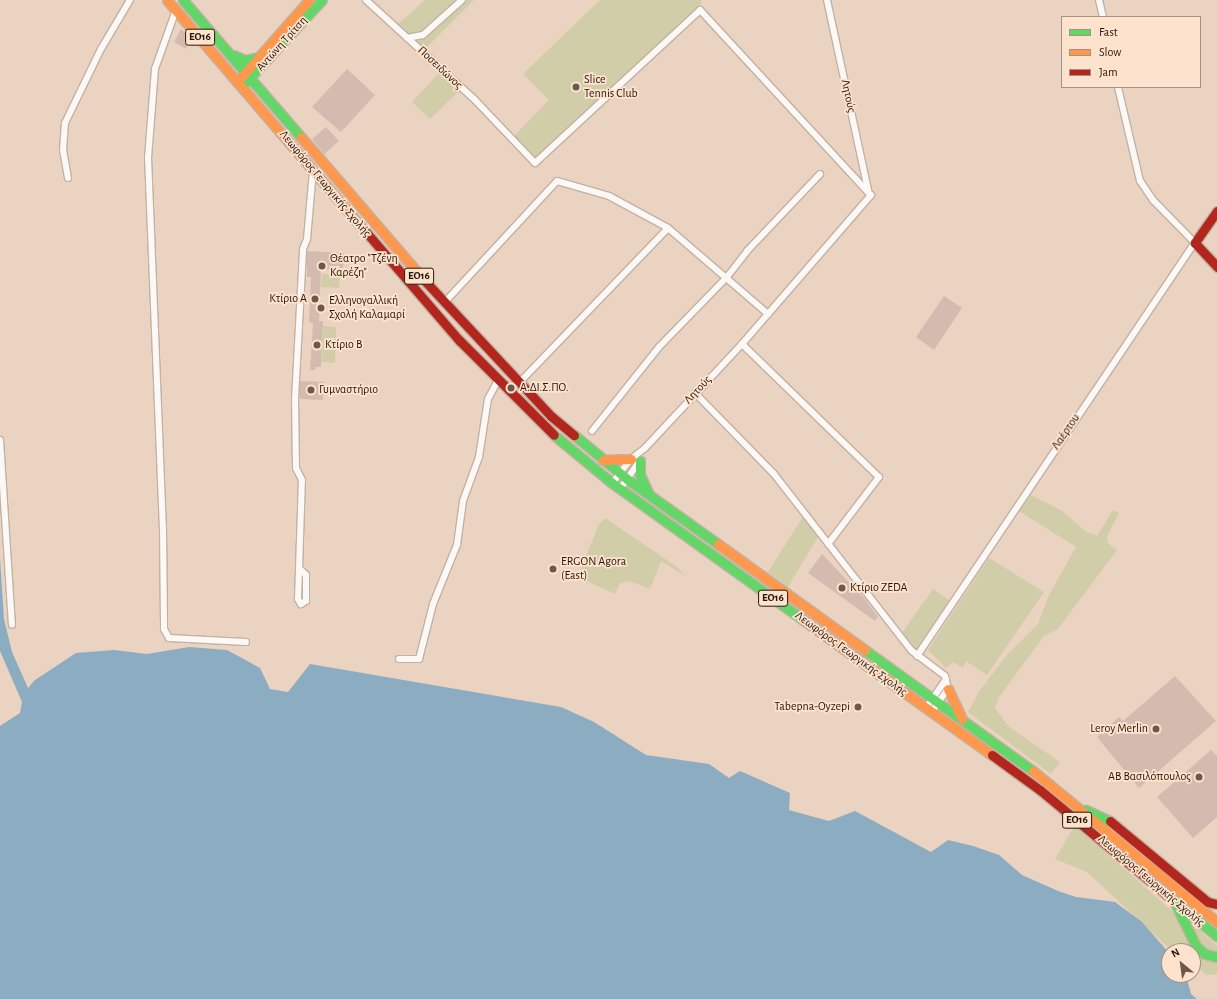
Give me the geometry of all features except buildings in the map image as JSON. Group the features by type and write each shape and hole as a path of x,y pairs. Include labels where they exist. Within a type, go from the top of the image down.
{"main road":[{"name":"ΕΟ16","path":"168,0 240,84"},
{"name":"Λεωφόρος Γεωργικής Σχολής","path":"183,0 444,303 518,384 602,459"},
{"name":"Αντώνη Τρίτση","path":"248,76 259,57 309,0"},
{"name":"Αντώνη Τρίτση","path":"240,84 322,0"},
{"path":"229,52 245,60 259,57"},
{"name":"Λεωφόρος Γεωργικής Σχολής","path":"240,84 497,382 543,427 612,483"},
{"name":"Λαέρτου","path":"1195,243 1217,211"},
{"path":"1195,243 1217,267"},
{"name":"ΕΟ16","path":"602,459 650,495"},
{"path":"602,459 635,460 650,495"},
{"name":"ΕΟ16","path":"612,483 620,489"},
{"name":"Λεωφόρος Γεωργικής Σχολής","path":"620,489 1050,798 1217,936"},
{"name":"Λεωφόρος Γεωργικής Σχολής","path":"650,495 934,702 964,722 1077,806 1217,922"},
{"path":"948,689 964,722"},
{"path":"1077,806 1110,821 1208,902 1217,904"},
{"path":"1175,901 1196,946 1205,954 1217,957"}],"street":[{"path":"68,178 63,152 65,123 101,49 130,0"},
{"name":"Ποσειδώνος","path":"366,0 512,138 533,162 539,162 700,10 868,191"},
{"path":"407,38 423,35 462,0"},
{"name":"Λητούς","path":"612,483 623,476 645,448 742,344 871,198 868,191 827,0"},
{"path":"1100,0 1103,16"},
{"path":"176,10 156,69 148,157 163,528 164,629 169,638 246,642"},
{"path":"1118,88 1140,181 1153,200 1195,243"},
{"path":"301,570 302,480 296,468 295,399 303,249 307,239 313,169"},
{"path":"592,431 659,347 727,277 747,251 820,174"},
{"path":"444,303 557,181 608,196 668,228 727,277 768,314"},
{"path":"518,384 668,228"},
{"name":"Λαέρτου","path":"917,656 1195,243"},
{"path":"742,344 879,477 828,544"},
{"path":"399,659 419,659 433,604 457,545 463,501 478,457 488,399 497,382"},
{"path":"695,393 774,474 917,656 946,678 948,689 934,702"},
{"path":"0,440 12,625"},
{"name":"Λητούς","path":"620,489 623,476 635,460"},
{"path":"929,710 946,678"}],"shaded area":[{"path":"425,0 474,0 423,51 395,27"},
{"name":"Slice Tennis Club","path":"600,0 701,0 701,5 534,165 514,136 549,100 523,74"},
{"path":"439,73 459,91 430,119 412,102"},
{"path":"322,274 340,275 339,288 321,287"},
{"path":"323,326 336,327 335,363 322,362"},
{"path":"1031,495 1062,511 1085,531 1097,536 1113,510 1119,513 1107,537 1108,543 1117,550 1058,629 1044,636 999,697 995,708 1009,727 1060,762 1051,774 968,712 978,693 1006,656 1038,624 1049,595 1076,547 1019,511"},
{"path":"804,515 819,535 788,587 768,572"},
{"path":"605,518 677,567 685,576 661,561 650,589 630,581 620,583 615,594 578,577 598,526"},
{"path":"989,558 1044,592 987,675 966,661 963,668 953,662 946,668 928,650"},
{"path":"933,589 949,600 917,651 902,633"},
{"path":"1075,825 1173,912 1191,943 1163,943 1087,872 1055,859"},
{"path":"1191,922 1217,946 1217,954 1203,948"},
{"path":"1201,955 1217,962 1217,974 1207,975 1201,971"}],"water":[{"path":"0,558 4,619 12,652 28,688 35,680 76,653 114,650 147,654 189,647 227,650 260,668 270,689 288,692 310,664 561,707 594,722 646,755 709,764 729,778 740,771 790,793 789,810 829,821 855,811 931,852 948,840 973,846 999,855 1022,875 1058,891 1076,897 1115,902 1142,922 1161,944 1161,983 1188,983 1191,994 1197,999 0,999 0,726 20,713 22,702 0,651"}],"traffic: fast":[{"path":"183,0 301,137"},
{"path":"242,86 322,0"},
{"path":"233,55 245,60 259,57"},
{"path":"554,435 612,483 802,619"},
{"path":"574,435 627,479 718,544"},
{"path":"640,461 640,475 649,494"},
{"path":"865,650 1033,771"},
{"path":"1086,810 1110,821"},
{"path":"1167,895 1217,936"},
{"path":"1175,903 1196,946 1205,954 1217,957"}],"traffic: slow":[{"path":"167,0 366,232"},
{"path":"237,82 309,0"},
{"path":"301,137 425,281"},
{"path":"603,460 631,459"},
{"path":"718,544 865,650"},
{"path":"802,619 992,755"},
{"path":"948,689 962,719"},
{"path":"1033,771 1217,922"}],"traffic: jam":[{"path":"1217,211 1195,243 1217,267"},
{"path":"366,232 459,340 554,435"},
{"path":"425,281 551,416 574,435"},
{"path":"992,755 1040,790 1167,895"},
{"path":"1110,821 1208,902 1217,904"}],"place":[{"name":"Slice Tennis Club","path":"576,87"},
{"name":"Θέατρο \"Τζένη Καρέζη\"","path":"322,266"},
{"name":"Κτίριο Α","path":"315,299"},
{"name":"Ελληνογαλλική Σχολή Καλαμαρί","path":"321,308"},
{"name":"Κτίριο Β","path":"317,345"},
{"name":"Α.ΔΙ.Σ.ΠΟ.","path":"511,388"},
{"name":"Γυμναστήριο","path":"311,390"},
{"name":"ERGON Agora (East)","path":"553,569"},
{"name":"Κτίριο ZEDA","path":"842,588"},
{"name":"Tabepna-Oyzepi","path":"858,707"},
{"name":"Leroy Merlin","path":"1156,729"},
{"name":"ΑΒ Βασιλόπουλος","path":"1199,777"}]}
